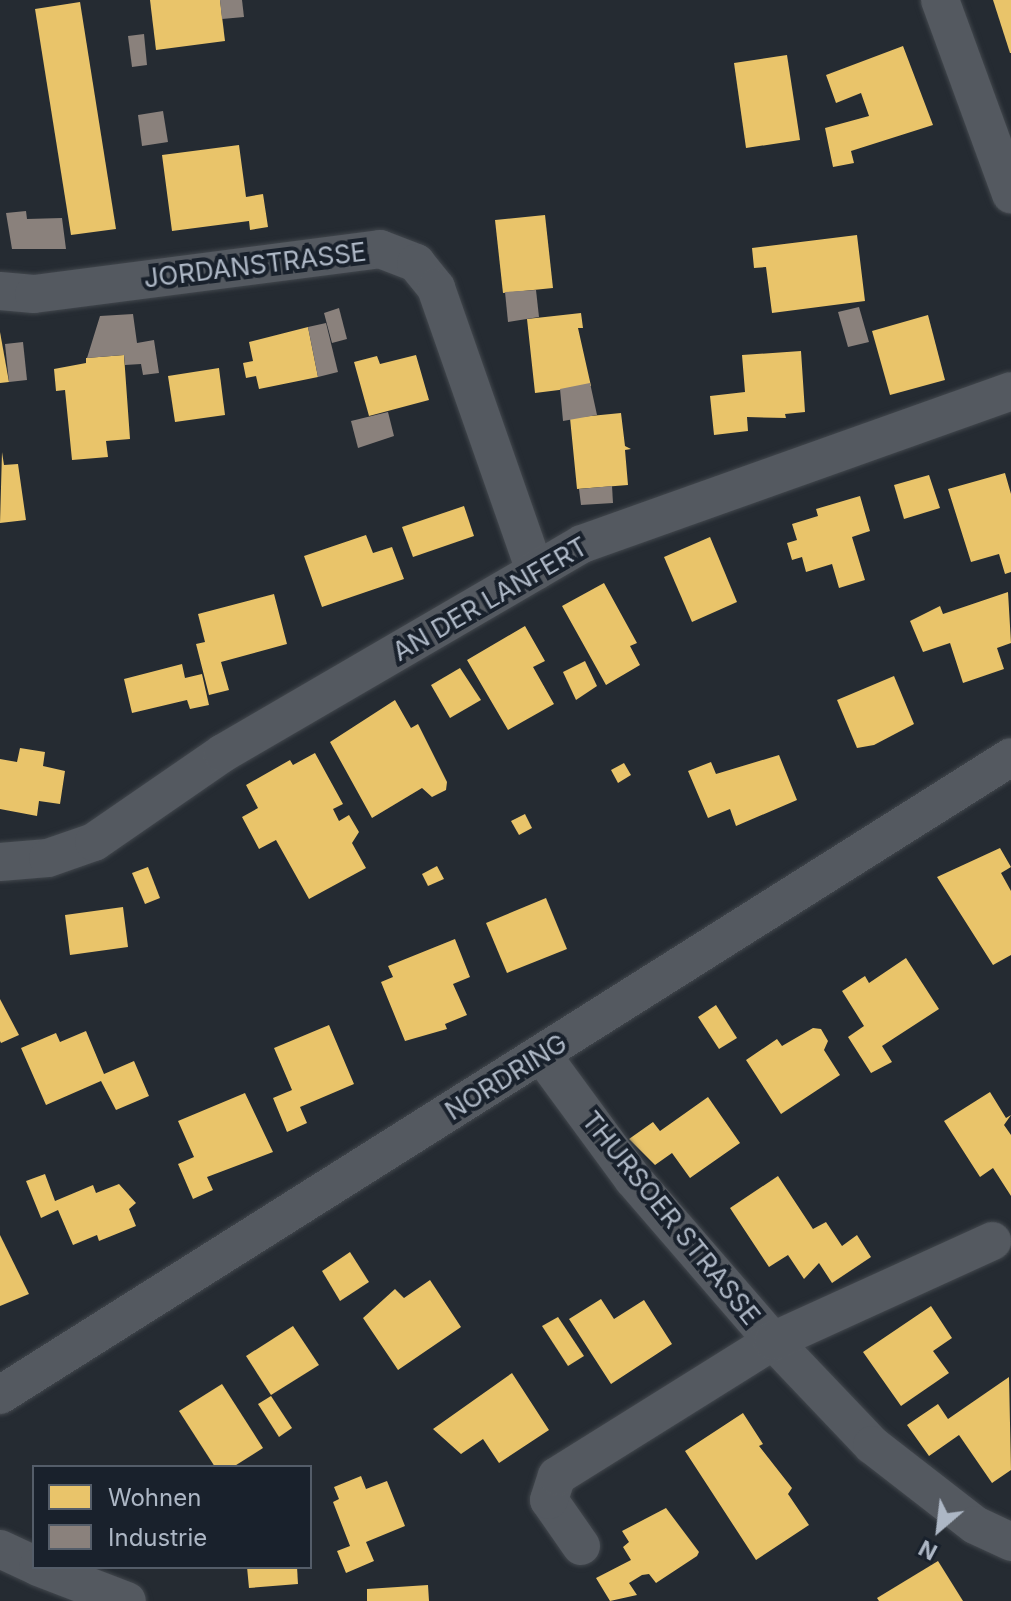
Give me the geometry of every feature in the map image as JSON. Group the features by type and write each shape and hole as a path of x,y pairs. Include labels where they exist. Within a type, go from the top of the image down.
{"street":[{"path":"940,0 1011,194"},
{"name":"JORDANSTRASSE","path":"0,291 34,294 380,249 416,263 436,288 535,571"},
{"name":"AN DER LANFERT","path":"0,862 48,858 94,842 223,753 582,544 726,489 1011,391"},
{"name":"NORDRING","path":"0,1395 542,1055 1006,770"},
{"name":"THURSOER STRASSE","path":"542,1055 633,1179 773,1341 872,1445 975,1525 1011,1542"},
{"name":"THURSOER STRASSE","path":"581,1546 549,1500 557,1476 773,1341 992,1241"},
{"path":"0,1549 32,1564"},
{"path":"44,1569 127,1601"}],"building: Wohnen":[{"path":"150,0 220,0 225,41 156,50"},
{"path":"993,0 1011,0 1011,53 1010,53"},
{"path":"80,2 116,229 71,235 35,9"},
{"path":"903,46 933,125 851,151 854,163 833,167 825,128 869,116 861,93 836,103 826,75"},
{"path":"787,55 800,140 746,148 734,63"},
{"path":"239,145 246,197 263,194 268,227 250,230 249,221 172,231 162,155"},
{"path":"545,215 553,288 503,293 495,220"},
{"path":"857,235 865,301 772,313 766,267 754,268 752,248"},
{"path":"581,313 583,328 578,328 591,386 535,393 527,319"},
{"path":"928,315 945,380 890,395 872,331"},
{"path":"308,327 318,377 259,389 256,376 246,378 243,363 253,361 249,342"},
{"path":"0,332 9,382 0,383"},
{"path":"801,351 805,412 785,414 786,418 747,417 748,431 714,435 710,396 745,392 742,355"},
{"path":"124,355 130,439 106,441 108,457 72,460 65,390 56,391 54,369 86,363 86,358"},
{"path":"416,355 429,400 369,416 354,362 377,356 380,364"},
{"path":"219,368 225,415 175,422 168,376"},
{"path":"621,413 625,446 631,449 625,450 628,485 577,489 570,418"},
{"path":"2,452 4,465 18,464 26,520 0,523"},
{"path":"1005,473 1011,494 1011,572 1005,574 999,554 971,562 948,489"},
{"path":"929,475 940,508 904,519 894,485"},
{"path":"860,496 870,531 852,537 865,580 839,588 832,564 806,572 802,557 792,560 787,543 797,540 792,524 818,516 816,509"},
{"path":"464,506 474,536 413,557 402,527"},
{"path":"366,535 373,553 392,547 404,579 322,607 304,556"},
{"path":"710,537 737,602 692,622 664,557"},
{"path":"604,583 637,643 630,646 640,665 606,685 562,606"},
{"path":"1008,592 1011,643 997,648 1004,669 963,683 950,643 923,652 910,621 940,606 943,614"},
{"path":"274,594 287,644 221,662 229,690 209,695 196,644 205,642 198,614"},
{"path":"525,626 545,661 533,667 554,704 508,730 467,660"},
{"path":"585,661 597,686 576,700 563,672"},
{"path":"182,664 185,678 202,674 209,705 190,709 187,700 132,713 124,679"},
{"path":"460,668 481,700 450,718 431,685"},
{"path":"894,676 914,724 874,745 857,748 837,700"},
{"path":"395,700 411,728 418,724 447,782 446,790 432,797 422,788 372,818 330,742"},
{"path":"20,748 45,752 43,766 65,771 60,804 39,801 37,816 0,809 0,759 17,762"},
{"path":"315,753 343,804 333,809 339,821 349,815 359,832 352,843 366,868 309,899 276,840 259,849 242,817 258,808 246,785 290,760 293,765"},
{"path":"779,755 797,800 736,826 730,809 708,818 688,771 711,762 716,774"},
{"path":"624,763 631,775 618,783 611,770"},
{"path":"525,814 532,828 519,835 511,821"},
{"path":"1000,848 1011,867 1001,873 1011,891 1011,955 993,965 937,877"},
{"path":"437,866 444,879 428,886 422,874"},
{"path":"148,867 160,898 145,904 132,873"},
{"path":"546,898 567,949 507,973 486,923"},
{"path":"123,907 128,947 70,955 65,915"},
{"path":"455,939 470,977 453,984 467,1015 445,1024 447,1029 405,1041 381,982 393,977 388,966"},
{"path":"906,958 939,1009 882,1046 892,1062 871,1073 848,1037 864,1026 842,991 865,976 869,983"},
{"path":"0,999 19,1035 1,1043 0,1041"},
{"path":"716,1005 737,1038 719,1049 698,1017"},
{"path":"329,1025 354,1084 300,1107 307,1123 287,1132 273,1098 292,1090 274,1048"},
{"path":"813,1028 821,1029 828,1041 824,1050 840,1075 781,1114 746,1060 777,1039 782,1046"},
{"path":"86,1031 104,1074 134,1061 149,1096 116,1110 101,1081 46,1105 21,1048 56,1033 60,1042"},
{"path":"990,1092 1006,1118 1011,1115 1004,1125 1011,1135 1011,1196 993,1168 980,1177 944,1121"},
{"path":"245,1093 273,1152 207,1177 213,1190 193,1199 178,1164 194,1157 178,1121"},
{"path":"708,1097 740,1143 690,1178 672,1153 655,1165 629,1139 653,1122 660,1131"},
{"path":"45,1174 55,1201 93,1185 96,1193 119,1184 136,1203 129,1209 136,1226 99,1241 97,1235 73,1245 58,1210 41,1218 26,1181"},
{"path":"778,1176 813,1229 826,1222 842,1246 857,1235 871,1257 832,1283 819,1263 804,1279 788,1255 769,1267 730,1208"},
{"path":"0,1235 29,1294 0,1306"},
{"path":"350,1252 369,1282 340,1301 322,1271"},
{"path":"430,1280 461,1327 398,1370 363,1318 395,1289 404,1298"},
{"path":"601,1299 614,1319 644,1300 672,1344 611,1384 569,1319"},
{"path":"931,1306 952,1338 933,1351 949,1373 901,1406 863,1352"},
{"path":"558,1317 584,1356 568,1366 542,1326"},
{"path":"293,1326 319,1365 271,1395 246,1356"},
{"path":"512,1373 549,1430 499,1463 483,1439 461,1454 433,1429"},
{"path":"1009,1377 1011,1470 992,1483 959,1435 929,1456 907,1425 938,1404 948,1419"},
{"path":"222,1384 263,1448 236,1465 214,1465 179,1411"},
{"path":"271,1396 292,1428 279,1437 258,1404"},
{"path":"743,1413 763,1444 759,1446 792,1488 788,1494 809,1525 756,1560 685,1451"},
{"path":"361,1476 366,1489 387,1481 405,1526 366,1542 374,1561 346,1573 337,1551 350,1546 333,1502 339,1499 334,1487"},
{"path":"666,1508 699,1552 697,1556 656,1583 649,1574 642,1575 629,1583 637,1595 610,1601 596,1578 631,1560 623,1547 629,1542 622,1531"},
{"path":"938,1561 963,1601 879,1601 877,1598"},
{"path":"247,1569 297,1569 298,1584 249,1588"},
{"path":"428,1585 429,1601 367,1601 367,1589"}],"building: Industrie":[{"path":"220,0 242,0 244,17 222,19"},
{"path":"144,34 147,65 132,67 128,36"},
{"path":"163,111 168,142 142,146 138,115"},
{"path":"26,211 27,219 62,218 66,249 12,249 6,213"},
{"path":"536,290 539,317 508,322 505,292"},
{"path":"859,307 869,342 848,347 838,312"},
{"path":"339,308 347,339 332,343 324,313"},
{"path":"133,314 137,343 154,340 159,373 143,375 141,364 125,365 124,355 87,358 100,316"},
{"path":"326,323 338,372 318,377 308,327"},
{"path":"23,342 27,380 9,382 5,344"},
{"path":"590,383 597,415 563,421 560,389"},
{"path":"388,412 394,436 358,448 351,421"},
{"path":"612,486 613,503 581,505 579,489"}]}
